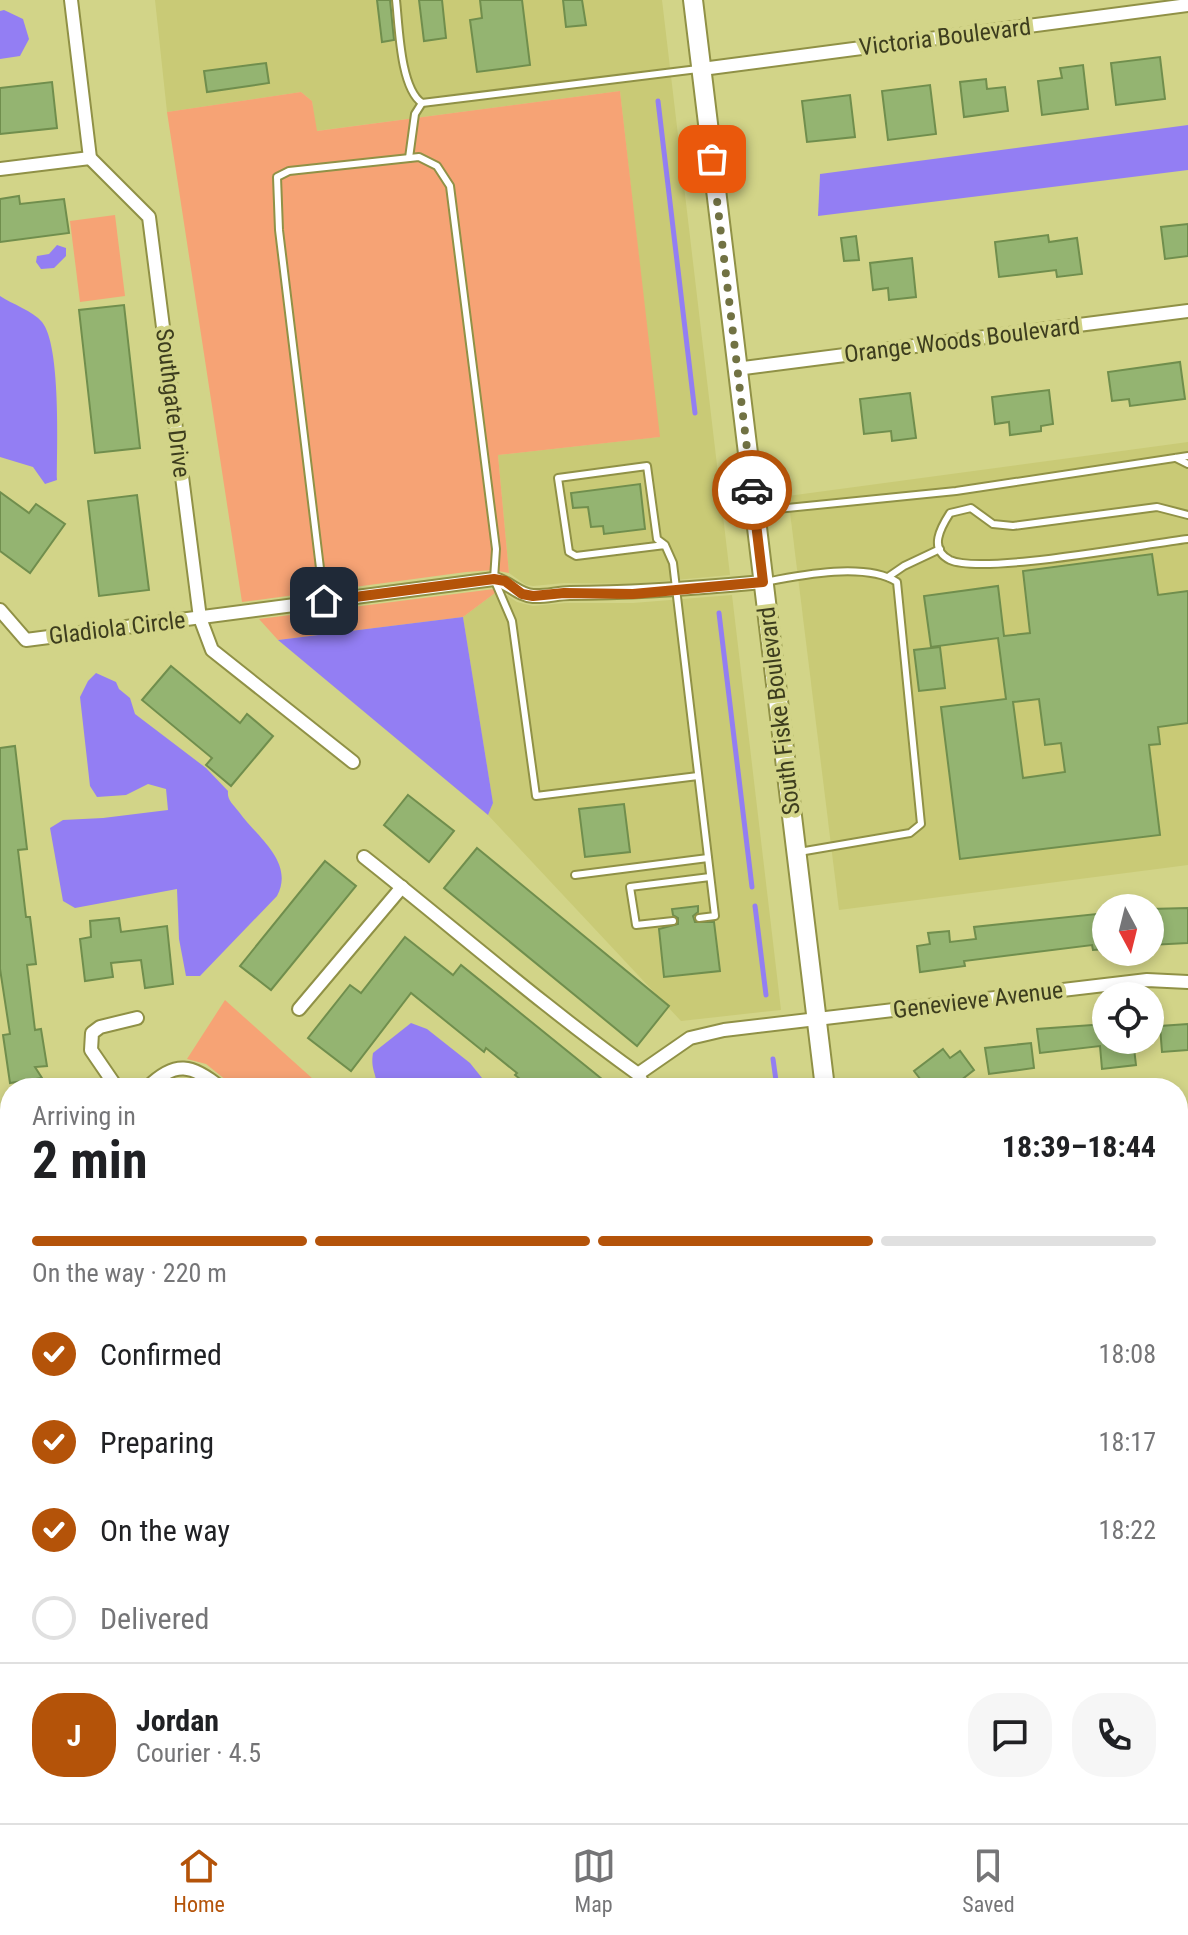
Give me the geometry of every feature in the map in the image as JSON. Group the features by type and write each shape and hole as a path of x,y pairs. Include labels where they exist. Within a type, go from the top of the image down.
{"main road":[{"name":"South Fiske Boulevard","path":"693,0 824,1078"}],"street":[{"path":"0,169 90,158 71,0"},
{"name":"Victoria Boulevard","path":"702,69 1188,5"},
{"name":"Southgate Drive","path":"90,158 149,217 200,618 212,650 353,762"},
{"name":"Orange Woods Boulevard","path":"736,369 1188,311"},
{"path":"200,618 494,579 505,581 522,594 533,596 676,590 763,582"},
{"name":"Gladiola Circle","path":"0,610 26,640 200,618"},
{"path":"364,857 538,1000 640,1078"},
{"path":"299,1009 402,887"},
{"name":"Genevieve Avenue","path":"638,1074 690,1038 724,1030 1147,980 1188,982"},
{"path":"109,1078 91,1050 92,1033 100,1027 137,1018"},
{"path":"157,1078 163,1072 179,1069 201,1072 208,1078"}],"lane":[{"path":"396,0 405,73 414,98 422,103 702,69"},
{"path":"409,158 415,114 422,103"},
{"path":"324,601 279,230 277,177 289,171 419,157 437,166 450,186 496,549 494,579 512,621 536,796 698,776"},
{"path":"754,512 956,491 1188,456"},
{"path":"1176,458 1188,464"},
{"path":"665,545 576,556 569,552 558,478 647,466 657,539 665,545 673,563 715,916 699,918"},
{"path":"1188,515 1157,507 1013,526 993,524 971,508 950,513 939,529 937,544 950,560 969,565 1026,561 1188,539"},
{"path":"888,577 940,549"},
{"path":"763,582 853,572 883,574 897,582 921,824 910,833 796,852"},
{"path":"575,875 708,858"},
{"path":"673,921 636,925 630,887 710,877"}],"shaded area":[{"path":"155,0 662,0 730,575 632,584 533,586 526,585 509,573 498,455 659,437 620,91 316,131 312,101 301,92 167,112"},
{"path":"0,11 23,19 29,39 20,56 0,59"},
{"path":"620,91 660,437 498,455 509,573 493,570 466,572 242,602 167,112 301,92 312,101 317,131"},
{"path":"1188,125 1188,170 818,216 820,174"},
{"path":"115,215 125,296 80,302 70,221"},
{"path":"57,245 66,248 66,256 54,268 41,269 36,262 37,256 49,254"},
{"path":"0,296 38,318 48,334 57,397 57,480 45,484 33,467 0,457"},
{"path":"1188,442 1188,865 839,910 788,496"},
{"path":"499,590 517,602 533,606 633,603 732,595 781,1010 681,1021 488,815 493,803 463,617"},
{"path":"499,590 463,617 278,640 259,619"},
{"path":"463,617 493,803 488,815 278,640"},
{"path":"96,673 116,682 130,698 135,714 206,768 228,791 231,802 278,861 281,884 277,896 200,976 186,976 179,939 177,889 75,908 63,901 50,828 63,820 168,810 166,789 148,784 126,795 97,797 90,786 80,697"},
{"path":"225,1000 312,1078 224,1078 206,1064 187,1059"},
{"path":"411,1023 427,1029 470,1063 482,1078 376,1078 373,1053"}],"building":[{"path":"377,0 390,0 394,40 382,42"},
{"path":"419,0 442,0 446,38 424,41"},
{"path":"480,0 522,0 530,65 477,72 470,20 482,18"},
{"path":"563,0 582,0 586,25 566,27"},
{"path":"1160,57 1165,99 1116,105 1111,63"},
{"path":"266,63 269,83 207,92 204,71"},
{"path":"1083,65 1088,109 1042,115 1038,81 1062,78 1060,68"},
{"path":"986,79 987,89 1005,87 1008,111 964,117 960,82"},
{"path":"52,82 57,128 0,134 0,88"},
{"path":"930,85 936,134 888,140 882,91"},
{"path":"850,95 855,137 807,142 802,101"},
{"path":"19,196 20,204 64,199 69,233 0,242 0,199"},
{"path":"1188,224 1188,256 1165,259 1161,227"},
{"path":"1048,235 1049,242 1077,238 1082,274 1057,277 1056,270 999,277 995,242"},
{"path":"856,236 859,260 844,261 841,238"},
{"path":"912,258 916,297 889,300 888,288 873,290 870,263"},
{"path":"124,305 140,448 95,453 79,310"},
{"path":"1180,362 1185,399 1130,406 1129,399 1112,401 1108,372"},
{"path":"1049,390 1053,424 1041,426 1041,431 1010,435 1009,422 995,424 992,397"},
{"path":"910,393 916,438 892,441 891,431 864,434 860,399"},
{"path":"640,484 645,529 604,534 603,526 591,527 588,507 573,508 571,493"},
{"path":"0,492 29,513 36,504 65,524 30,573 0,551"},
{"path":"137,495 149,590 99,596 88,501"},
{"path":"1152,554 1158,595 1188,591 1188,723 1158,727 1160,744 1149,745 1160,835 960,859 941,707 1006,699 998,638 931,647 924,596 998,586 1004,636 1030,633 1023,571","holes":["1039,699 1045,745 1061,743 1065,772 1023,778 1013,702"]},
{"path":"940,647 945,688 919,691 914,650"},
{"path":"171,666 240,723 247,714 273,736 231,786 206,765 212,758 142,700"},
{"path":"15,746 27,849 18,850 26,917 30,917 36,964 27,965 35,1030 41,1029 47,1066 35,1067 42,1078 9,1078 3,1035 10,1034 0,969 0,748"},
{"path":"408,795 454,831 429,862 384,825"},
{"path":"624,804 630,852 585,857 579,809"},
{"path":"477,848 669,1006 637,1046 444,888"},
{"path":"325,861 356,886 271,990 240,966"},
{"path":"698,906 698,912 693,916 695,922 714,922 720,971 664,977 659,929 678,924 672,909"},
{"path":"1188,908 1188,943 1164,944 1164,909"},
{"path":"1092,914 1092,945 964,961 965,966 920,972 917,946 930,944 928,933 949,931 950,942 976,939 974,927"},
{"path":"119,918 121,932 167,926 173,984 145,988 141,960 111,963 113,977 85,981 80,939 91,937 90,921"},
{"path":"405,937 453,975 461,965 601,1078 519,1078 515,1075 517,1073 486,1048 484,1052 411,993 351,1071 308,1038 350,985 361,993"},
{"path":"1188,1024 1188,1050 1164,1052 1164,1026"},
{"path":"1092,1025 1092,1047 1040,1053 1037,1029"},
{"path":"1031,1043 1034,1068 989,1074 985,1048"},
{"path":"943,1049 950,1058 960,1051 974,1070 964,1078 919,1078 914,1071"},
{"path":"1101,1054 1135,1054 1136,1065 1102,1069"}],"waterway":[{"path":"658,101 695,413"},
{"path":"719,613 752,887"},
{"path":"755,906 766,995"},
{"path":"773,1059 776,1078"}],"way so far":[{"path":"712,159 752,490"}],"route":[{"path":"324,601 494,579 505,581 522,594 533,596 633,594 763,582 752,490"}]}
